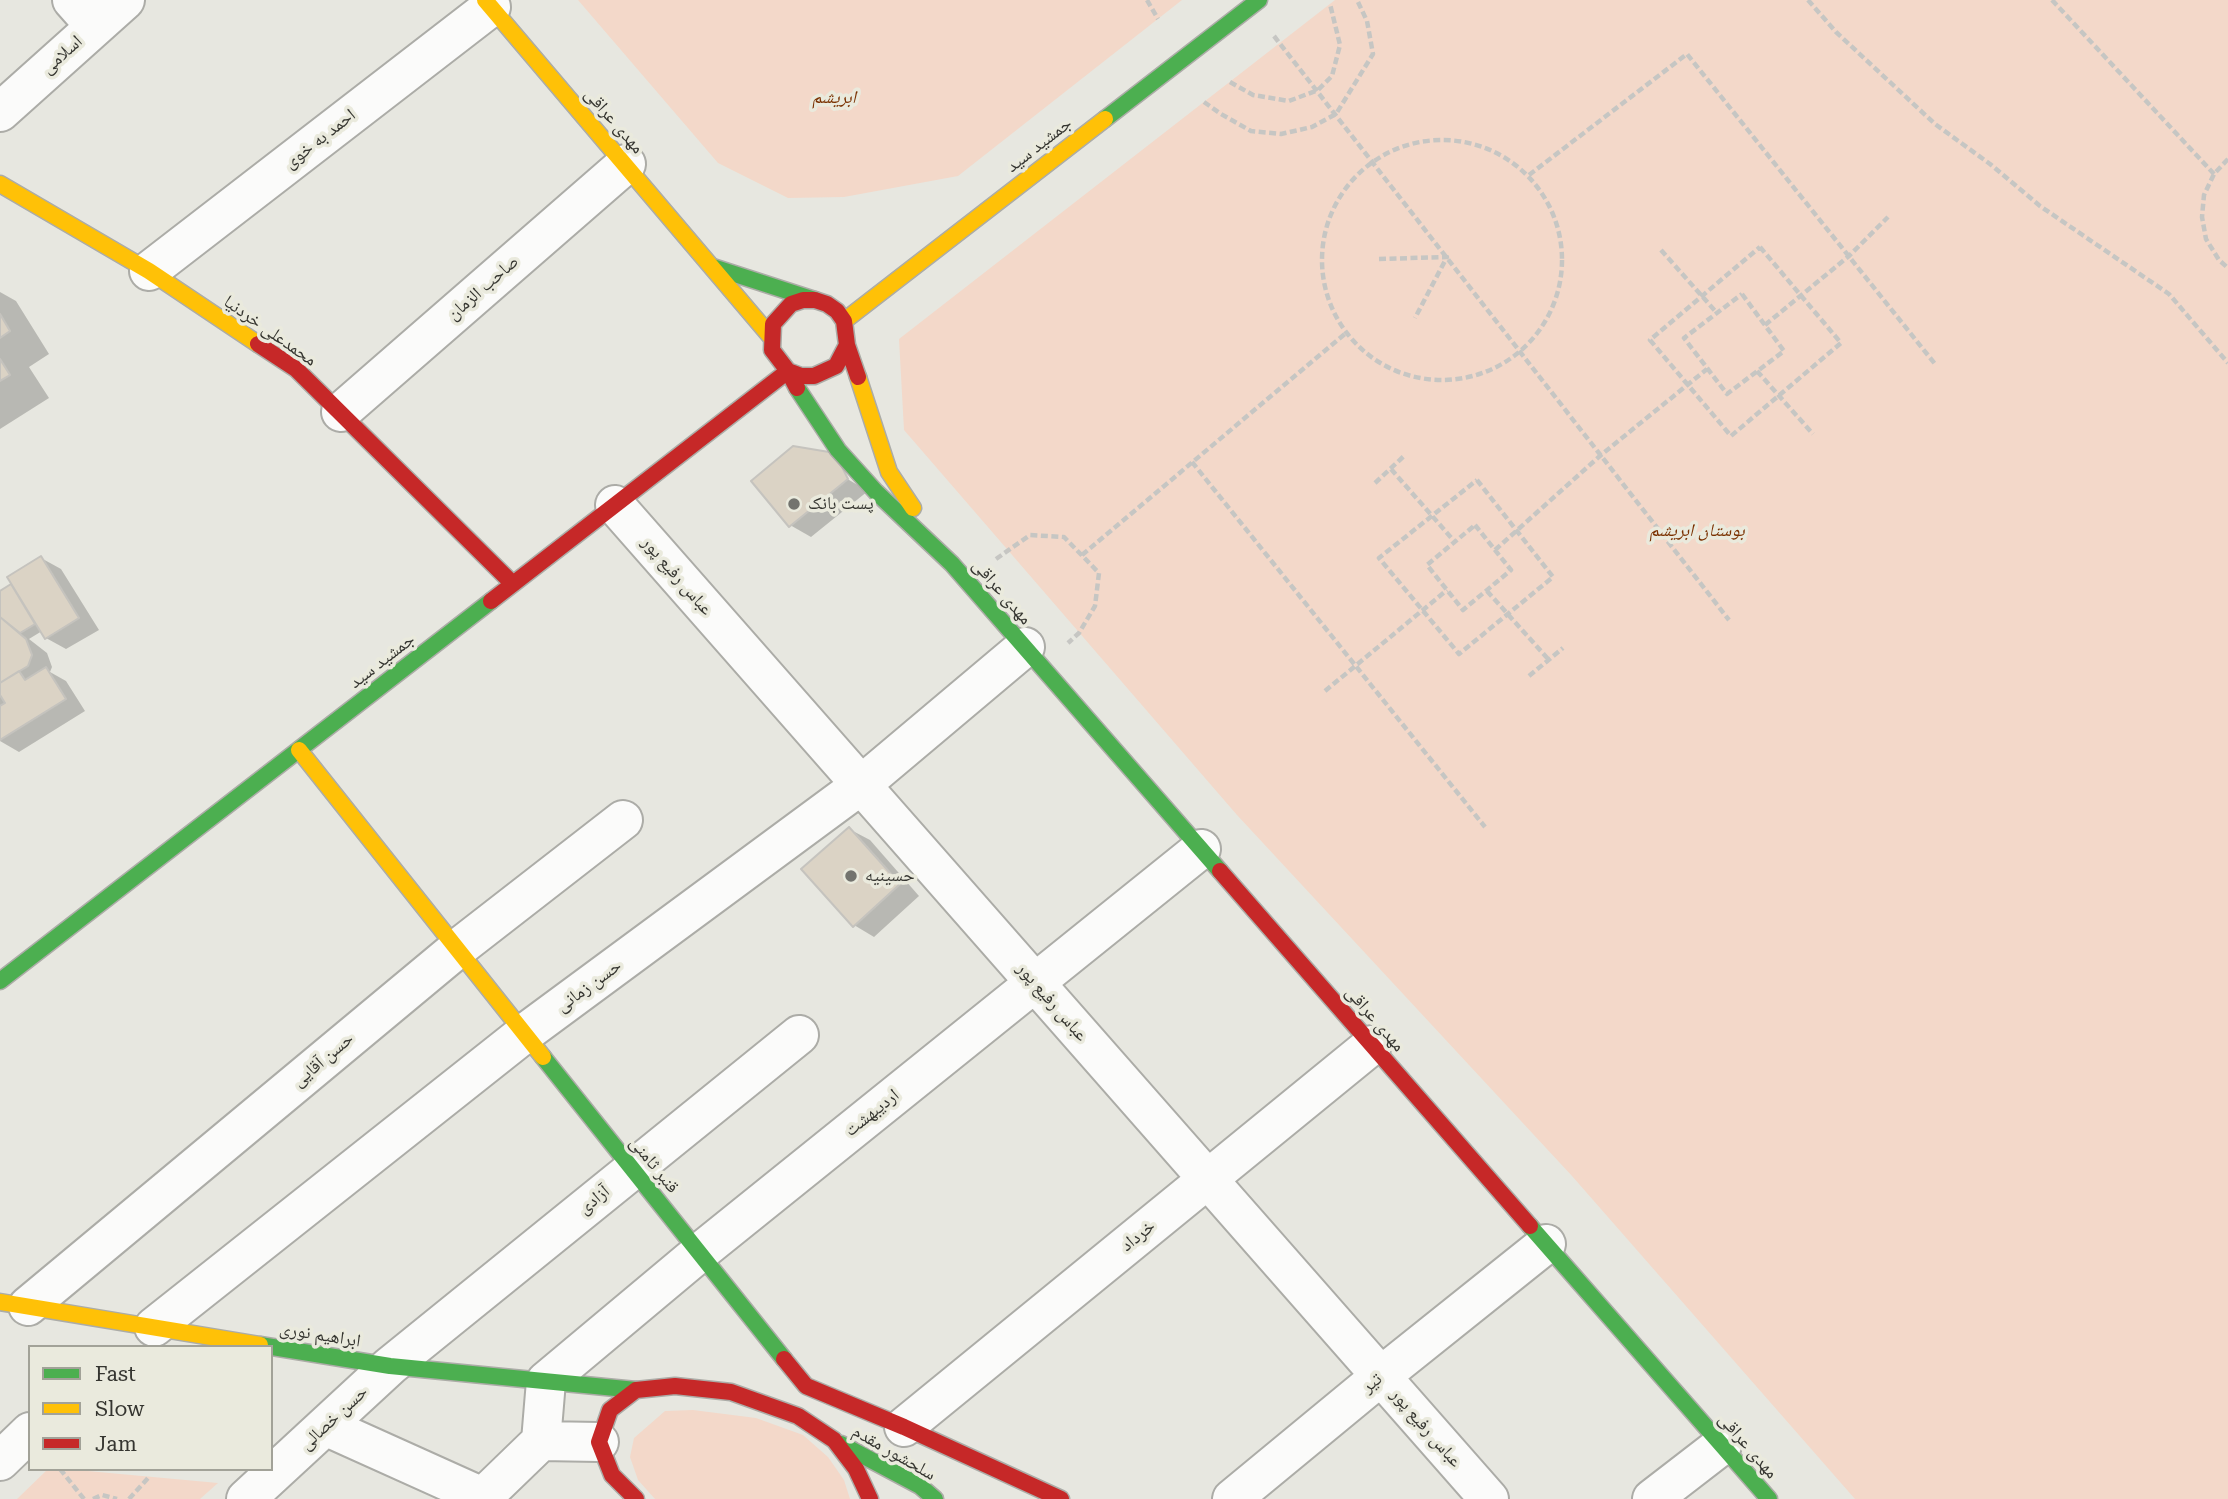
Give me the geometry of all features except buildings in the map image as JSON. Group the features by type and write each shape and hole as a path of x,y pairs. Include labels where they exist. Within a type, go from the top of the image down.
{"street":[{"name":"اسلامی","path":"0,112 83,13 125,0"},
{"name":"مهدی عراقی","path":"488,3 771,337"},
{"name":"احمد به خوی","path":"149,271 488,3"},
{"name":"جمشید سید","path":"844,321 1254,4"},
{"name":"صاحب الزمان","path":"341,412 626,164"},
{"name":"محمدعلی خردنیا","path":"0,184 149,271 296,369 513,584"},
{"path":"713,267 815,300 837,311 844,321 847,345 889,472 952,564"},
{"path":"815,300 791,304 780,313 771,337 772,350 838,450 876,492 952,564"},
{"path":"788,371 801,376 826,373 836,366 847,345"},
{"name":"جمشید سید","path":"0,981 788,371"},
{"name":"عباس رفیع پور","path":"615,505 1489,1499"},
{"name":"مهدی عراقی","path":"952,564 1769,1499"},
{"name":"حسن زمانی","path":"154,1327 525,1033 1034,657"},
{"name":"قنبر ثامنی","path":"299,750 806,1385 1060,1499"},
{"name":"حسن آقایی","path":"14,1304 457,949 623,820"},
{"name":"اردیبهشت","path":"546,1381 699,1253 1201,849"},
{"name":"آزادی","path":"390,1366 799,1035"},
{"name":"خرداد","path":"904,1427 1372,1045"},
{"name":"تیر","path":"1232,1499 1546,1244"},
{"name":"ابراهیم نوری","path":"14,1304 263,1345"},
{"name":"ابراهیم نوری","path":"273,1347 390,1366 636,1390 675,1386 731,1392 798,1416 834,1440"},
{"name":"حسن خصالی","path":"246,1499 390,1366"},
{"path":"325,1426 483,1498 541,1441 546,1381"},
{"path":"636,1390 610,1410 599,1442 612,1475 636,1499"},
{"path":"0,1423 28,1424"},
{"path":"0,1461 28,1434"},
{"path":"834,1440 856,1469 870,1499"},
{"name":"سلحشور مقدم","path":"834,1440 920,1486 935,1499"},
{"path":"541,1441 599,1442"},
{"path":"1652,1499 1722,1445"}],"path":[{"path":"1147,0 1158,19"},
{"path":"1204,102 1251,131 1281,134 1312,127 1336,114 1373,54 1367,21 1357,0"},
{"path":"1808,0 1836,32 1935,124 1990,164 2040,206 2169,294 2228,363"},
{"path":"2052,0 2214,174"},
{"path":"1254,4 1280,42 1729,620"},
{"path":"1230,82 1253,95 1289,101 1318,90 1332,76 1340,45 1330,4"},
{"path":"1529,175 1687,54 1935,364"},
{"path":"1423,141 1461,141 1498,152 1529,175 1551,207 1562,244 1561,285 1546,323 1521,352 1483,375 1442,382 1401,375 1365,355 1338,324 1323,286 1322,244 1333,208 1355,176 1386,153 1423,141"},
{"path":"2228,159 2214,174 2204,195 2202,217 2206,239 2219,260 2228,268"},
{"path":"1765,325 1849,256 1888,217"},
{"path":"1760,247 1841,343 1731,436 1650,340 1702,296 1760,247"},
{"path":"1661,250 1717,313"},
{"path":"1379,259 1447,257"},
{"path":"1415,318 1447,257"},
{"path":"1742,294 1765,325 1784,351 1727,394 1684,338 1742,294"},
{"path":"1082,555 1346,333"},
{"path":"1495,550 1601,455 1707,368"},
{"path":"1758,372 1813,435"},
{"path":"1375,484 1404,456"},
{"path":"1192,462 1485,827"},
{"path":"1391,469 1455,542"},
{"path":"1477,480 1517,531 1553,577 1459,654 1379,558 1477,480"},
{"path":"1475,526 1495,550 1511,570 1463,610 1427,565 1475,526"},
{"path":"968,582 1007,549 1030,535 1064,537 1099,573 1095,606 1079,633 1034,657"},
{"path":"1325,691 1447,590"},
{"path":"1487,591 1549,660"},
{"path":"1529,676 1563,648"},
{"path":"62,1471 84,1499"},
{"path":"129,1499 149,1476"},
{"path":"93,1499 102,1495 117,1499"}],"green space":[{"name":"ابریشم","path":"578,0 1182,0 958,176 844,197 788,198 718,163"},
{"name":"بوستان ابریشم","path":"1335,0 2228,0 2228,1499 1855,1499 1572,1176 1237,815 904,430 899,339"},
{"path":"693,1410 756,1418 803,1435 828,1457 844,1480 850,1499 655,1499 638,1480 630,1457 634,1438 665,1411"},
{"path":"46,1471 88,1471 218,1483 200,1499 17,1499"}],"traffic: fast":[{"path":"1105,119 1259,0"},
{"path":"713,267 815,300"},
{"path":"797,388 838,450 876,492 952,564 1220,871"},
{"path":"0,981 491,601"},
{"path":"543,1057 784,1359"},
{"path":"1530,1226 1769,1499"},
{"path":"273,1347 390,1366 636,1390"},
{"path":"841,1444 920,1486 935,1499"}],"traffic: slow":[{"path":"485,0 771,337"},
{"path":"844,321 1105,119"},
{"path":"0,184 149,271 258,344"},
{"path":"858,377 889,472 913,508"},
{"path":"299,750 543,1057"},
{"path":"0,1302 260,1345"}],"traffic: jam":[{"path":"847,345 836,366 814,376 801,376 788,371 772,350 773,324 791,304 803,300 827,304 837,311 844,321 847,345 858,377"},
{"path":"258,344 296,369 513,584"},
{"path":"491,601 788,371 797,388"},
{"path":"1220,871 1530,1226"},
{"path":"784,1359 806,1386 904,1427 1061,1499"},
{"path":"636,1499 612,1475 599,1442 610,1410 636,1390 675,1386 731,1392 798,1416 834,1440 856,1469 870,1499"}],"place":[{"name":"پست بانک","path":"794,504"},
{"name":"حسینیه","path":"851,876"}]}
